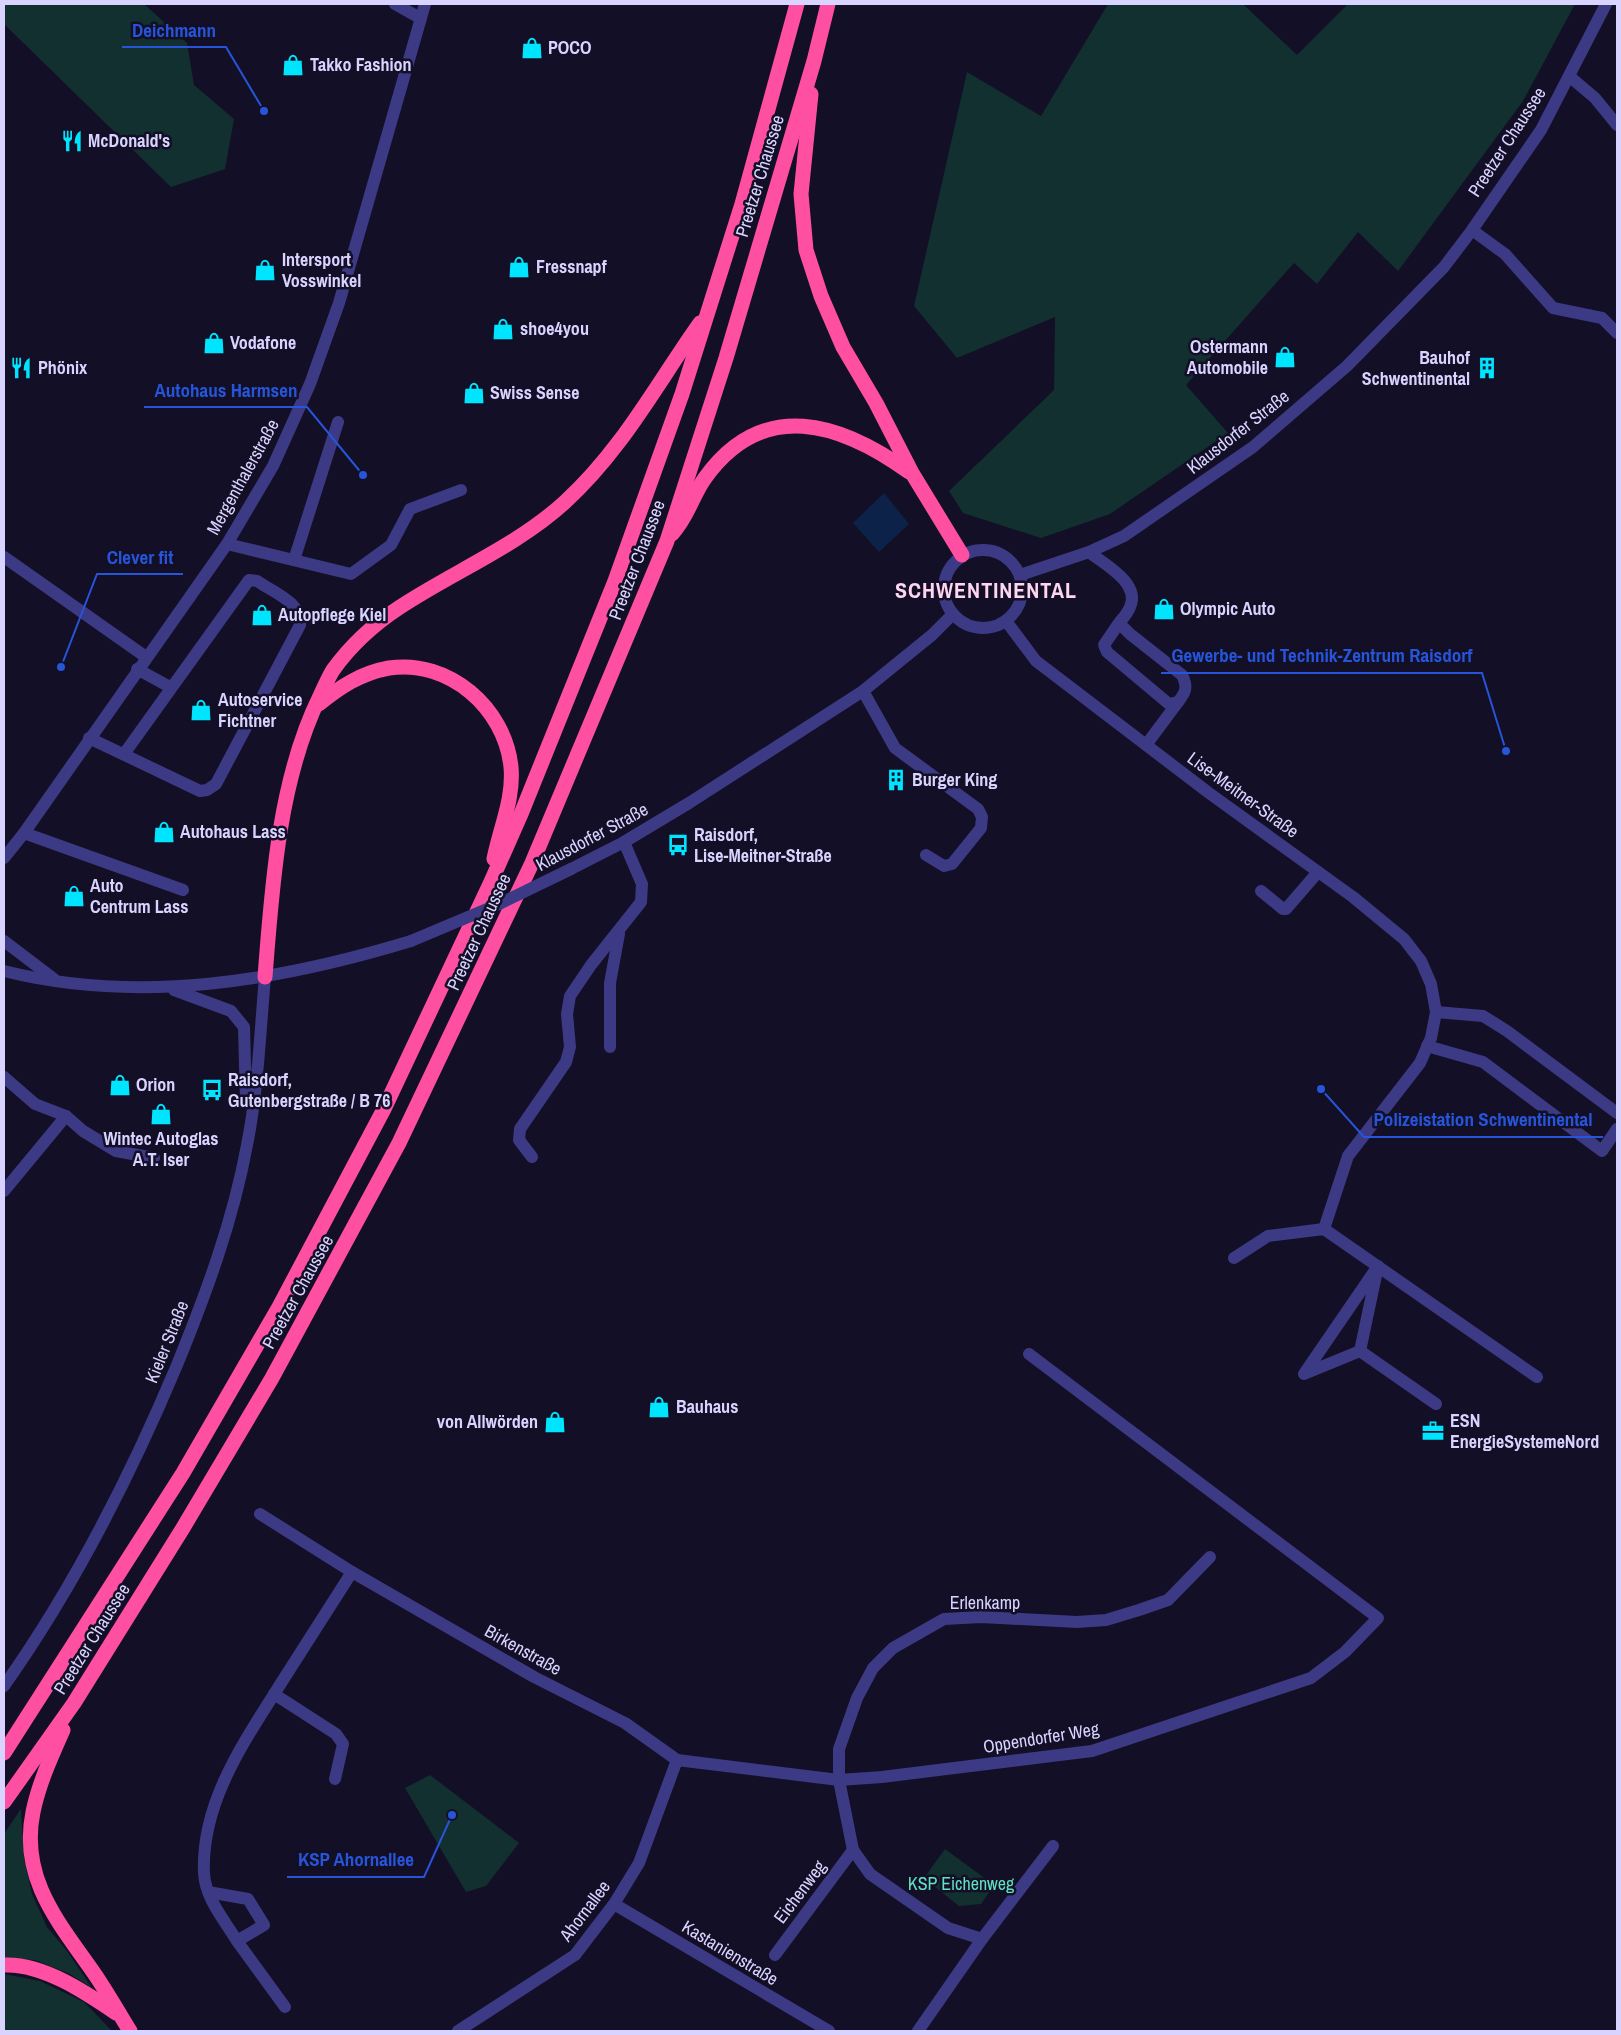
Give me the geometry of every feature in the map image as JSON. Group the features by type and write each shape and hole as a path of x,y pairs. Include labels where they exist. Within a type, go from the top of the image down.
{"highway":[{"name":"Preetzer Chaussee","path":"4,1753 183,1473 279,1307 384,1109 490,884 521,814 615,582 682,394 764,127 797,4"},
{"name":"Preetzer Chaussee","path":"4,1802 74,1703 184,1528 272,1378 399,1143 532,863 667,541 726,358 814,61 828,4"},
{"path":"814,61 801,194 806,250 821,296 843,347 876,403 912,473 962,555"},
{"path":"265,977 270,920 287,796 300,743 332,671 355,644 375,625 400,607 518,537 564,504 598,470 634,424 674,360 708,312"},
{"path":"667,541 684,520 704,478 726,455 751,436 780,427 812,426 844,433 881,451 912,473"},
{"path":"314,708 339,687 357,678 390,668 420,669 449,678 484,703 505,740 511,767 510,798 499,832 490,884"},
{"path":"74,1703 37,1794 32,1813 31,1854 43,1896 51,1913 96,1977 130,2031"},
{"path":"4,1965 54,1976 86,1993 120,2016"}],"street":[{"path":"395,4 420,18"},
{"name":"Mergenthalerstraße","path":"4,858 24,833 137,669 227,544 273,466 310,384 339,303 424,4"},
{"name":"Preetzer Chaussee","path":"1444,267 1542,130 1606,4"},
{"path":"1570,76 1595,98 1617,125"},
{"path":"1472,230 1505,254 1553,308 1602,318 1617,333"},
{"name":"Klausdorfer Straße","path":"1020,575 1089,552 1124,536 1253,447 1347,366 1444,267"},
{"path":"294,560 338,422"},
{"path":"227,544 351,574 391,544 410,508 461,490"},
{"path":"973,551 996,552 1010,561 1020,575 1022,588 1020,601 1015,612 1006,621 990,627 972,627 953,614 944,594 944,583 954,563 962,555 973,551"},
{"path":"1089,552 1126,581 1132,597 1130,607 1104,645 1107,652 1169,704 1178,702"},
{"path":"4,557 146,657"},
{"path":"90,738 200,791 207,790 216,784 300,625 301,615 297,608 257,581 249,580 170,687 124,754"},
{"name":"Klausdorfer Straße","path":"4,971 56,981 97,986 169,988 265,977 345,961 411,941 499,904 571,870 624,842 864,691 932,635 953,614"},
{"name":"Lise-Meitner-Straße","path":"1006,621 1036,661 1404,938 1421,961 1431,984 1436,1012 1431,1038 1420,1063 1348,1156 1324,1229"},
{"path":"1119,623 1182,675 1186,683 1186,692 1146,745"},
{"path":"137,669 170,687"},
{"path":"864,691 895,748 978,809 982,818 981,828 952,864 944,866 926,855"},
{"path":"24,833 183,890"},
{"path":"532,1157 519,1140 520,1129 566,1062 570,1047 567,1014 570,996 591,965 620,932 641,902 642,884 624,842"},
{"path":"1261,891 1283,909 1286,909 1318,872"},
{"path":"610,1047 610,983 620,932"},
{"path":"4,941 56,981"},
{"name":"Kieler Straße","path":"4,1686 25,1656 96,1537 147,1436 214,1270 248,1143 265,977"},
{"name":"Klausdorfer Straße","path":"169,988 231,1011 244,1028 248,1143"},
{"path":"1436,1012 1483,1016 1507,1031 1617,1113"},
{"path":"1427,1046 1483,1062 1602,1151 1617,1128"},
{"path":"4,1077 35,1104 66,1116 83,1131 116,1151 154,1158"},
{"path":"4,1191 66,1116"},
{"path":"1234,1258 1268,1236 1324,1229 1537,1378"},
{"path":"1360,1351 1378,1266"},
{"path":"1360,1351 1304,1374 1378,1266"},
{"path":"1360,1351 1436,1404"},
{"name":"Oppendorfer Weg","path":"677,1760 838,1780 882,1777 1092,1751 1311,1678 1344,1652 1378,1618 1029,1354"},
{"name":"Birkenstraße","path":"260,1514 352,1572 534,1677 625,1723 677,1760"},
{"name":"Erlenkamp","path":"838,1780 839,1749 857,1698 873,1668 893,1648 919,1632 944,1619 981,1618 1077,1622 1106,1620 1168,1600 1210,1557"},
{"path":"285,2007 236,1941 208,1892 204,1874 212,1811 225,1775 352,1572"},
{"path":"274,1694 336,1734 343,1744 335,1779"},
{"name":"Ahornallee","path":"458,2031 575,1955 614,1904 639,1863 677,1760"},
{"path":"838,1780 853,1850 870,1874 948,1928 982,1939"},
{"path":"918,2031 982,1939 1053,1846"},
{"name":"Eichenweg","path":"775,1955 853,1850"},
{"path":"208,1892 248,1899 264,1925 236,1941"},
{"name":"Kastanienstraße","path":"614,1904 828,2031"}],"green space":[{"path":"4,4 144,4 187,43 194,85 234,119 225,169 171,187 4,24"},
{"path":"1108,4 1243,4 1297,55 1348,4 1575,4 1523,101 1398,271 1358,232 1317,284 1294,263 1186,385 1228,433 1110,514 1041,538 963,513 949,491 1054,390 1055,317 957,358 914,306 967,72 1041,116"},
{"path":"430,1775 519,1843 486,1886 466,1892 405,1788"},
{"path":"21,1809 24,1859 32,1894 47,1927 67,1951 92,1988 70,1974 35,1960 4,1958 4,1834"},
{"name":"KSP Eichenweg","path":"945,1849 994,1885 981,1904 959,1906 924,1878"},
{"path":"4,1974 40,1981 84,2002 112,2031 4,2031"}],"water":[{"path":"884,493 909,524 879,552 853,523"}],"place":[{"name":"POCO","path":"532,48"},
{"name":"Takko Fashion","path":"293,65"},
{"name":"Deichmann","path":"264,111"},
{"name":"McDonald's","path":"72,141"},
{"name":"Fressnapf","path":"519,267"},
{"name":"Intersport Vosswinkel","path":"265,270"},
{"name":"shoe4you","path":"503,329"},
{"name":"Vodafone","path":"214,343"},
{"name":"Ostermann Automobile","path":"1285,357"},
{"name":"Phönix","path":"21,368"},
{"name":"Bauhof Schwentinental","path":"1487,368"},
{"name":"Swiss Sense","path":"474,393"},
{"name":"Autohaus Harmsen","path":"363,475"},
{"name":"Olympic Auto","path":"1164,609"},
{"name":"Autopflege Kiel","path":"262,615"},
{"name":"Clever fit","path":"61,667"},
{"name":"Autoservice Fichtner","path":"201,710"},
{"name":"Gewerbe- und Technik-Zentrum Raisdorf","path":"1506,751"},
{"name":"Burger King","path":"896,780"},
{"name":"Autohaus Lass","path":"164,832"},
{"name":"Raisdorf, Lise-Meitner-Straße","path":"678,845"},
{"name":"Auto Centrum Lass","path":"74,896"},
{"name":"Orion","path":"120,1085"},
{"name":"Polizeistation Schwentinental","path":"1321,1089"},
{"name":"Raisdorf, Gutenbergstraße / B 76","path":"212,1090"},
{"name":"Wintec Autoglas A.T. Iser","path":"161,1114"},
{"name":"Bauhaus","path":"659,1407"},
{"name":"von Allwörden","path":"555,1422"},
{"name":"ESN EnergieSystemeNord","path":"1433,1431"},
{"name":"KSP Ahornallee","path":"452,1815"}],"district":[{"name":"SCHWENTINENTAL","path":"986,590"}]}
